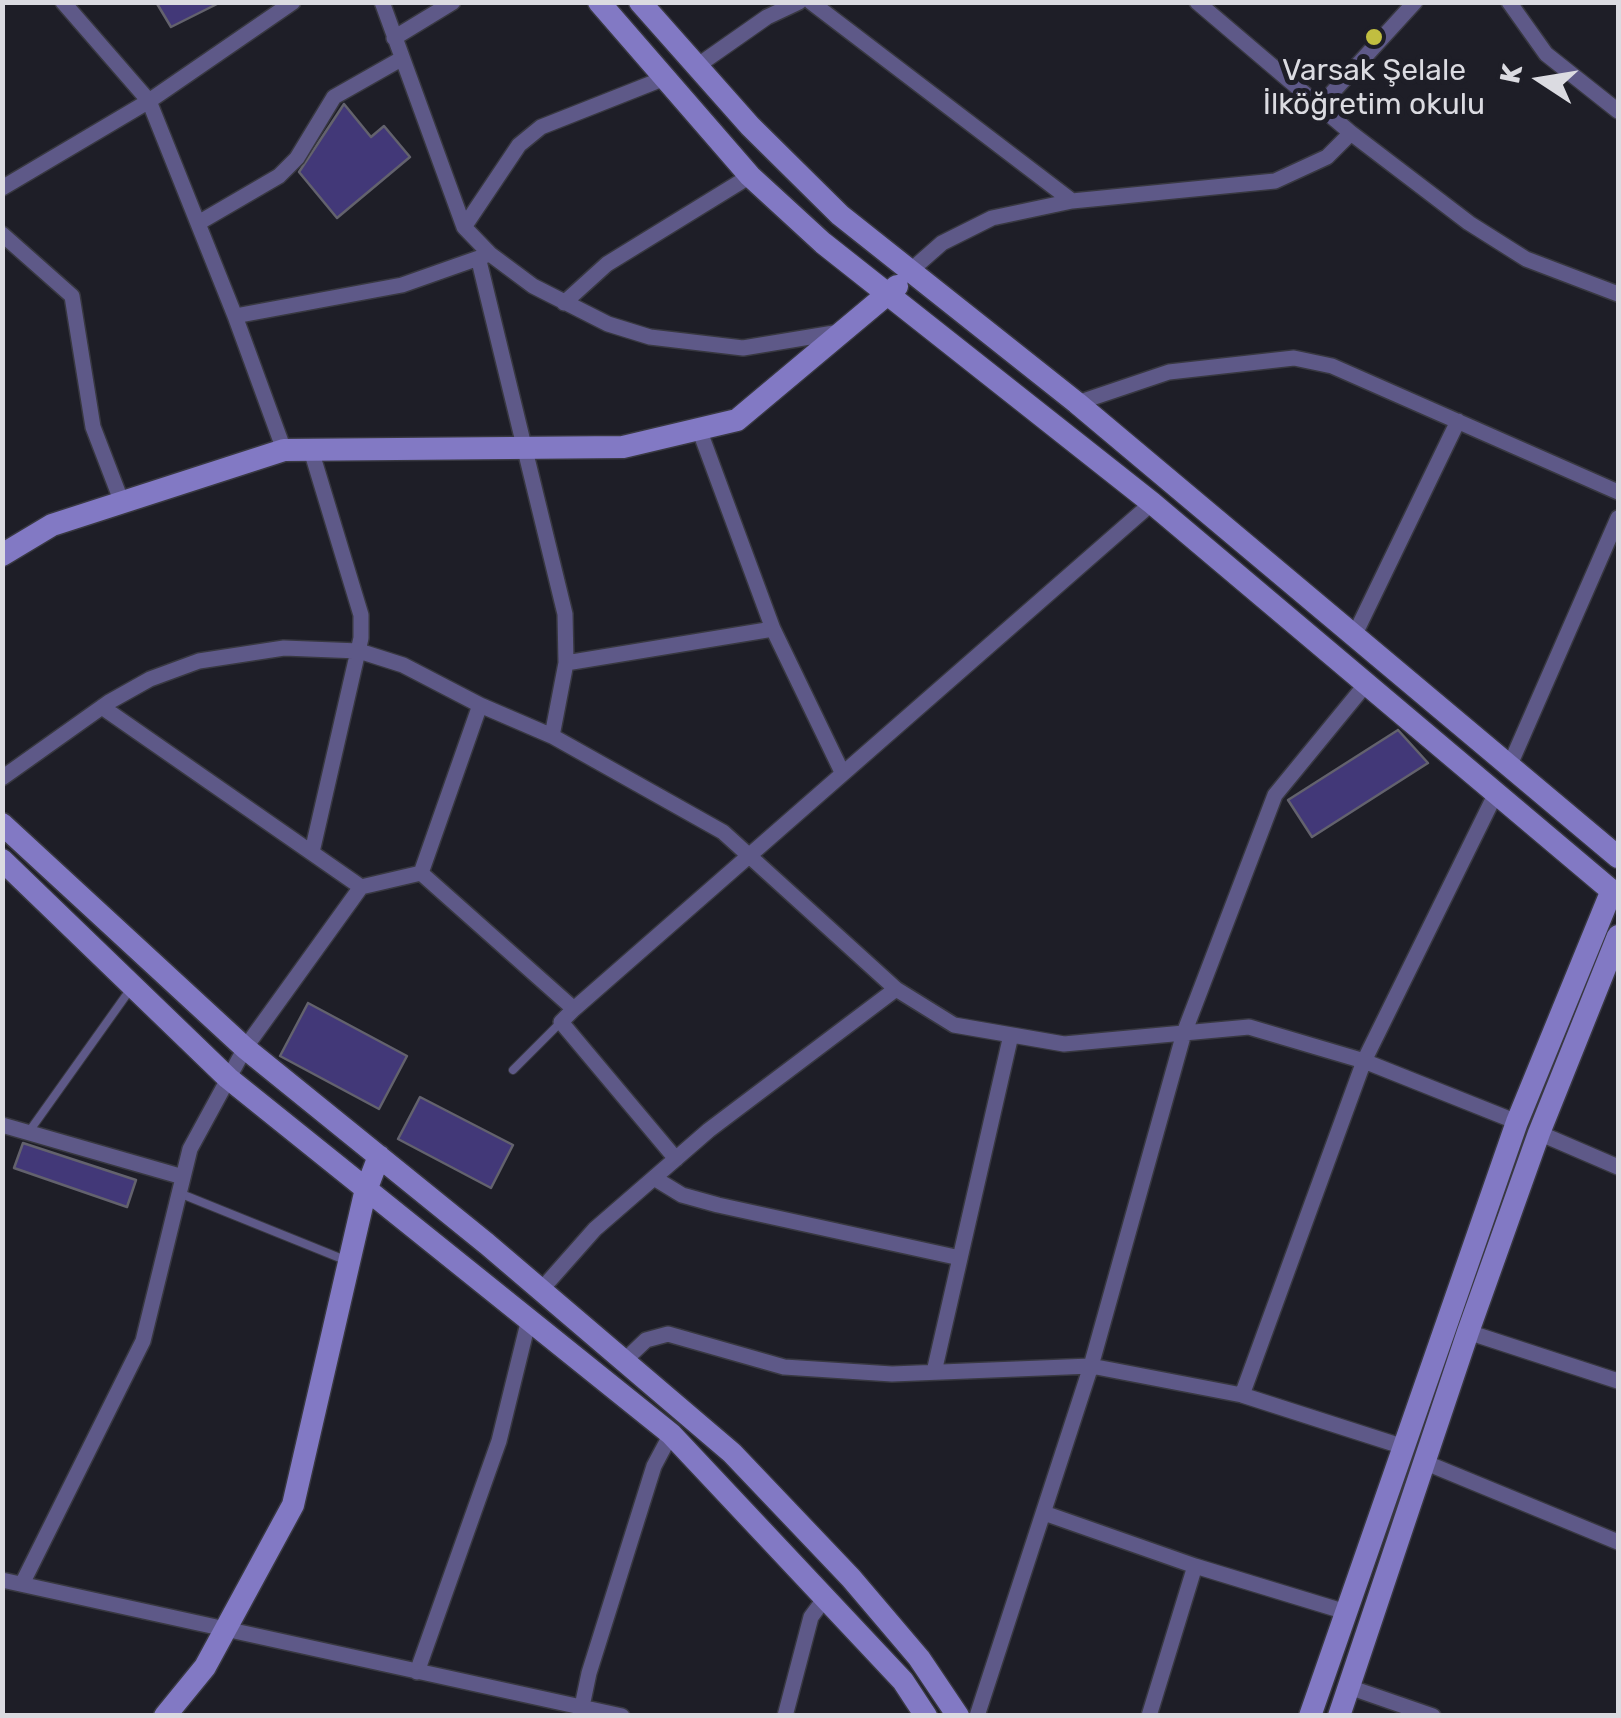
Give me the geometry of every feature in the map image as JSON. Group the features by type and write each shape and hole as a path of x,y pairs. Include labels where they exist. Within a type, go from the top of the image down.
{"street":[{"path":"62,2 148,101 200,222 284,450"},
{"path":"2,188 148,101 293,2"},
{"path":"382,2 464,227 485,258 523,448 565,614 566,663 552,736"},
{"path":"394,38 453,2"},
{"path":"599,2 750,176 889,296 1152,503 1496,794 1616,890 1404,1447 1310,1716"},
{"path":"640,2 809,186 909,272 1077,403 1618,857"},
{"path":"696,66 767,17 799,2"},
{"path":"811,2 1072,201"},
{"path":"1198,2 1350,132 1468,223 1526,259 1618,294"},
{"path":"1320,106 1415,2"},
{"path":"1509,2 1546,54 1618,110"},
{"path":"200,222 280,176 297,158 334,97 402,60"},
{"path":"464,227 519,146 541,127 665,78"},
{"path":"2,555 52,524 284,450 623,447 736,420 849,331 942,243 992,218 1072,201 1275,181 1327,157 1350,132"},
{"path":"564,302 607,264 750,176"},
{"path":"2,234 72,296 92,427 121,500"},
{"path":"235,316 402,285 485,258 564,302 650,337 743,348 849,331"},
{"path":"1077,403 1169,372 1294,358 1332,366 1618,492"},
{"path":"1354,636 1458,422"},
{"path":"699,429 773,630 842,772"},
{"path":"311,450 361,615 359,651 312,852"},
{"path":"676,1159 561,1022 746,855 1152,503"},
{"path":"1509,768 1618,518"},
{"path":"566,663 773,630"},
{"path":"2,778 102,706 150,679 199,661 284,648 359,651 403,665 480,706 552,736 723,832 896,990 954,1026 1064,1044 1249,1028 1364,1062 1618,1167"},
{"path":"977,1716 1091,1366 1184,1033 1275,795 1366,684"},
{"path":"102,706 361,888"},
{"path":"421,873 480,706"},
{"path":"1242,1395 1364,1062 1496,794"},
{"path":"2,824 245,1048 541,1290 732,1453 851,1578 919,1658 958,1716"},
{"path":"2,860 228,1078 365,1193 671,1434 904,1681 926,1716"},
{"path":"22,1584 142,1341 190,1149 228,1078 245,1048 361,888 421,873"},
{"path":"421,873 574,1010"},
{"path":"1339,1716 1468,1332 1528,1128 1618,936"},
{"path":"541,1290 596,1229 676,1159 896,990"},
{"path":"934,1372 1011,1035"},
{"path":"2,1126 181,1185"},
{"path":"166,1716 205,1667 293,1505 365,1193 379,1156"},
{"path":"654,1178 682,1195 718,1205 960,1258"},
{"path":"417,1672 499,1441 528,1323"},
{"path":"1468,1332 1618,1381"},
{"path":"624,1361 646,1340 668,1334 784,1367 934,1372 1091,1366 1242,1395 1404,1447"},
{"path":"581,1711 654,1466 671,1434"},
{"path":"1424,1462 1618,1542"},
{"path":"1044,1513 1195,1566 1346,1612"},
{"path":"1149,1716 1195,1566"},
{"path":"2,1580 581,1711 622,1716"},
{"path":"785,1716 811,1618 826,1598"},
{"path":"1349,1687 1433,1716"}],"lane":[{"path":"28,1133 132,987"},
{"path":"513,1070 561,1022"},
{"path":"181,1185 350,1262"}],"building":[{"path":"156,2 221,2 171,27"},
{"path":"344,104 371,137 384,126 410,157 337,218 299,172"},
{"path":"1398,730 1428,763 1312,837 1288,800"},
{"path":"308,1003 407,1056 379,1109 280,1056"},
{"path":"420,1097 513,1145 491,1188 398,1139"},
{"path":"23,1143 136,1180 127,1207 14,1168"}],"place":[{"name":"Varsak Şelale İlköğretim okulu","path":"1374,37"}]}
